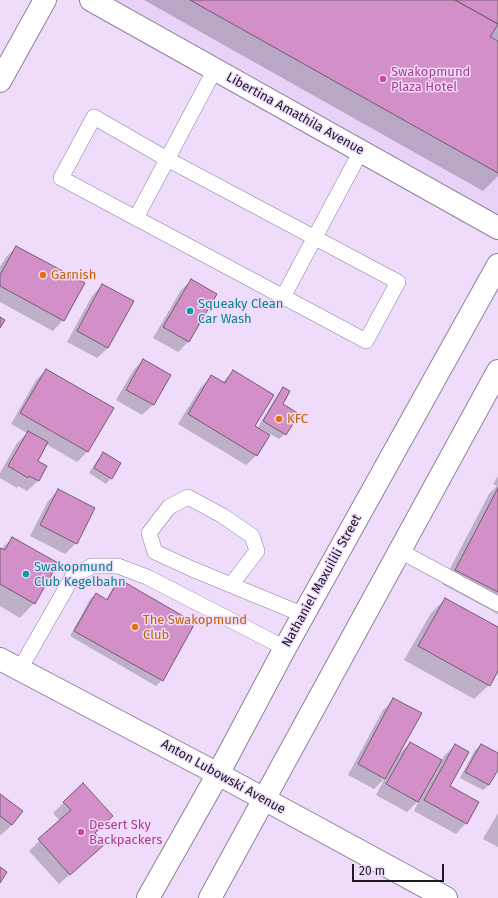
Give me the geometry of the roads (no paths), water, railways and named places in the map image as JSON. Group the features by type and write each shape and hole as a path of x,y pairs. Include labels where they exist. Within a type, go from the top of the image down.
{"main road":[{"path":"0,81 45,0"},
{"name":"Libertina Amathila Avenue","path":"91,0 498,228"},
{"name":"Nathaniel Maxuilili Street","path":"148,898 218,774 304,615 498,265"},
{"path":"210,898 498,371"},
{"name":"Anton Lubowski Avenue","path":"0,659 218,774 446,898"}],"lane":[{"path":"136,218 215,69"},
{"path":"94,117 167,159 398,282 366,341 61,178 94,117"},
{"path":"283,297 361,151"},
{"path":"232,585 257,551 252,536 223,516 188,497 169,507 149,533 155,552 192,569 304,615"},
{"path":"400,551 498,604"},
{"path":"20,669 74,576 92,566 118,566 147,577 286,648"}],"place":[{"name":"Swakopmund Plaza Hotel","path":"383,79"},
{"name":"Garnish","path":"43,275"},
{"name":"Squeaky Clean Car Wash","path":"190,311"},
{"name":"KFC","path":"279,419"},
{"name":"Swakopmund Club Kegelbahn","path":"26,574"},
{"name":"The Swakopmund Club","path":"135,627"},
{"name":"Desert Sky Backpackers","path":"81,832"}]}
